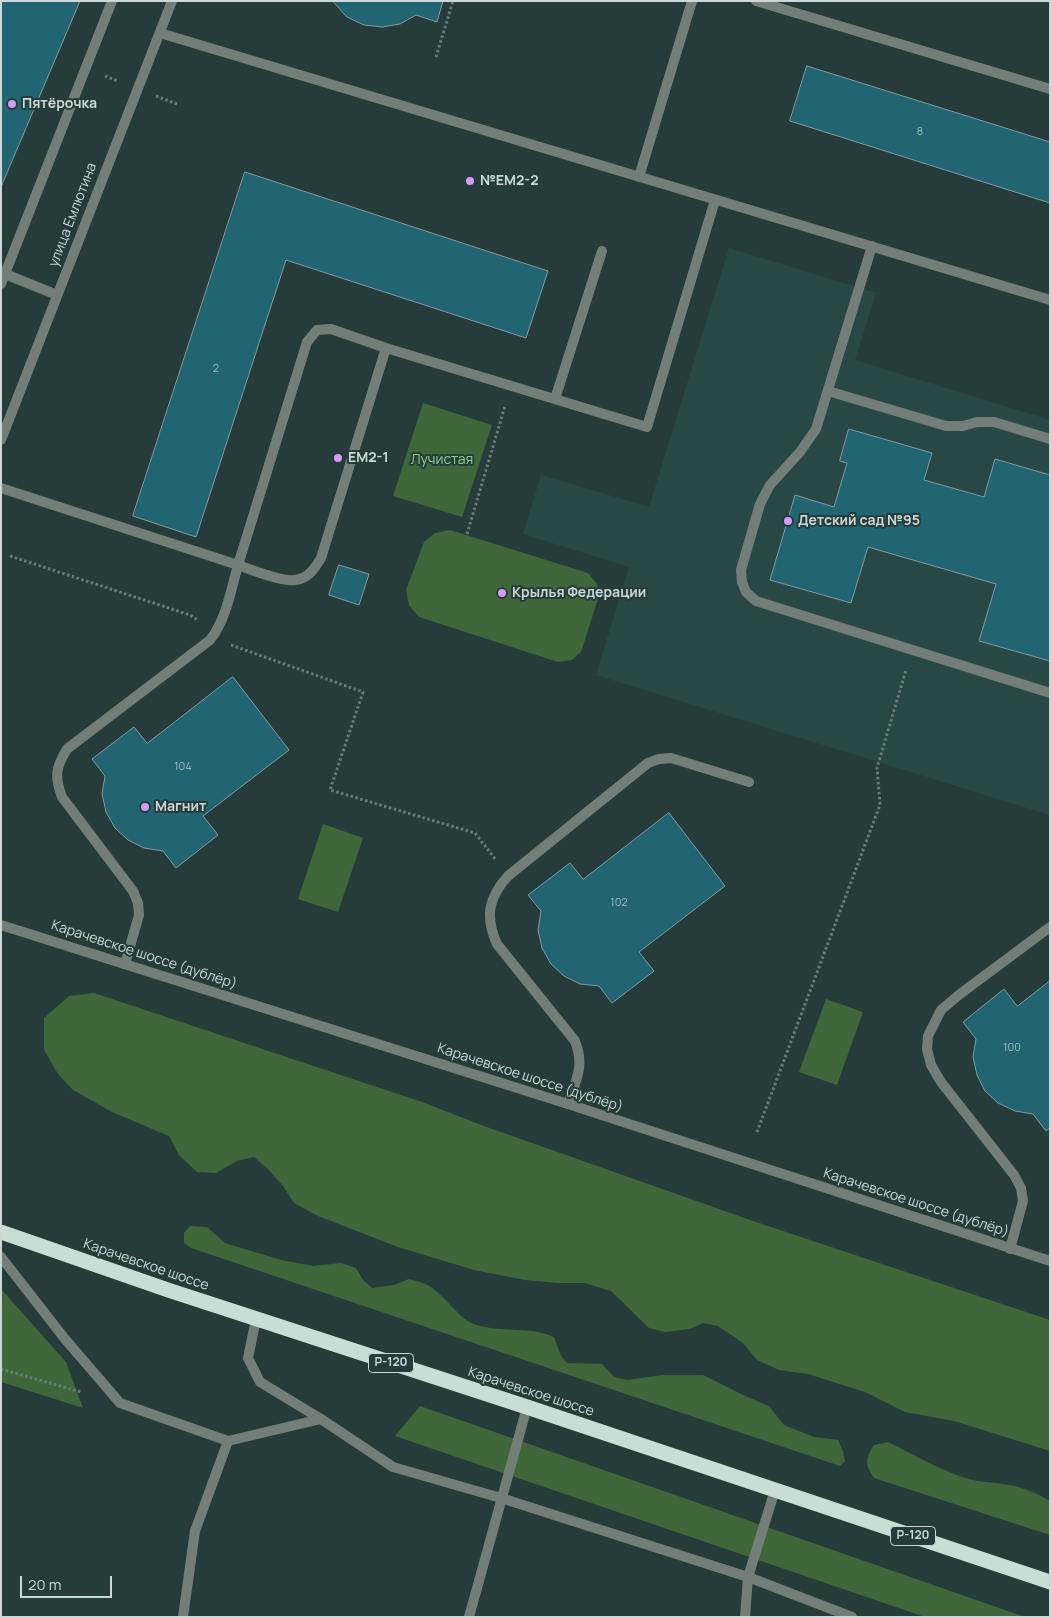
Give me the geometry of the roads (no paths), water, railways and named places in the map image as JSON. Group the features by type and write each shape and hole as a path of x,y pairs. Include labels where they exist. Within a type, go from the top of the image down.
{"highway":[{"name":"Карачевское шоссе","path":"1,1232 158,1287 527,1407 1050,1582"}],"street":[{"path":"57,295 3,279 112,1"},
{"name":"улица Емлютина","path":"1,440 172,1"},
{"path":"639,177 692,1"},
{"path":"756,1 1050,89"},
{"path":"160,33 1050,300"},
{"path":"125,964 139,915 138,903 133,891 62,796 56,781 60,764 67,749 210,640 216,633 307,342 316,330 331,329 386,348 647,427 715,200"},
{"path":"872,246 816,429 800,452 770,485 760,504 741,570 742,582 746,592 756,601 1050,692"},
{"path":"555,399 602,251"},
{"path":"1,488 238,566 275,577 296,580 308,575 320,558 386,348"},
{"path":"828,391 946,426 994,422 1050,439"},
{"path":"568,1104 581,1062 575,1041 497,944 491,931 489,918 490,906 499,886 508,876 648,763 659,759 671,758 749,782"},
{"name":"Карачевское шоссе (дублёр)","path":"1,925 568,1104 1050,1261"},
{"path":"1010,1249 1023,1201 1021,1188 1014,1175 941,1082 931,1065 928,1036 941,1010 1050,928"},
{"path":"1,1257 65,1339 120,1403 228,1441 321,1419"},
{"path":"256,1319 248,1358 260,1382 321,1419 393,1467 501,1498 748,1577 852,1617"},
{"path":"469,1617 527,1407"},
{"path":"184,1617 195,1531 228,1441"},
{"path":"745,1617 748,1577 775,1490"}],"place":[{"name":"Пятёрочка","path":"12,104"},
{"name":"№ЕМ2-2","path":"470,181"},
{"name":"ЕМ2-1","path":"338,458"},
{"name":"Детский сад №95","path":"788,521"},
{"name":"Крылья Федерации","path":"502,593"},
{"name":"Магнит","path":"145,807"}],"park label":[{"name":"Лучистая","path":"442,460"}]}
